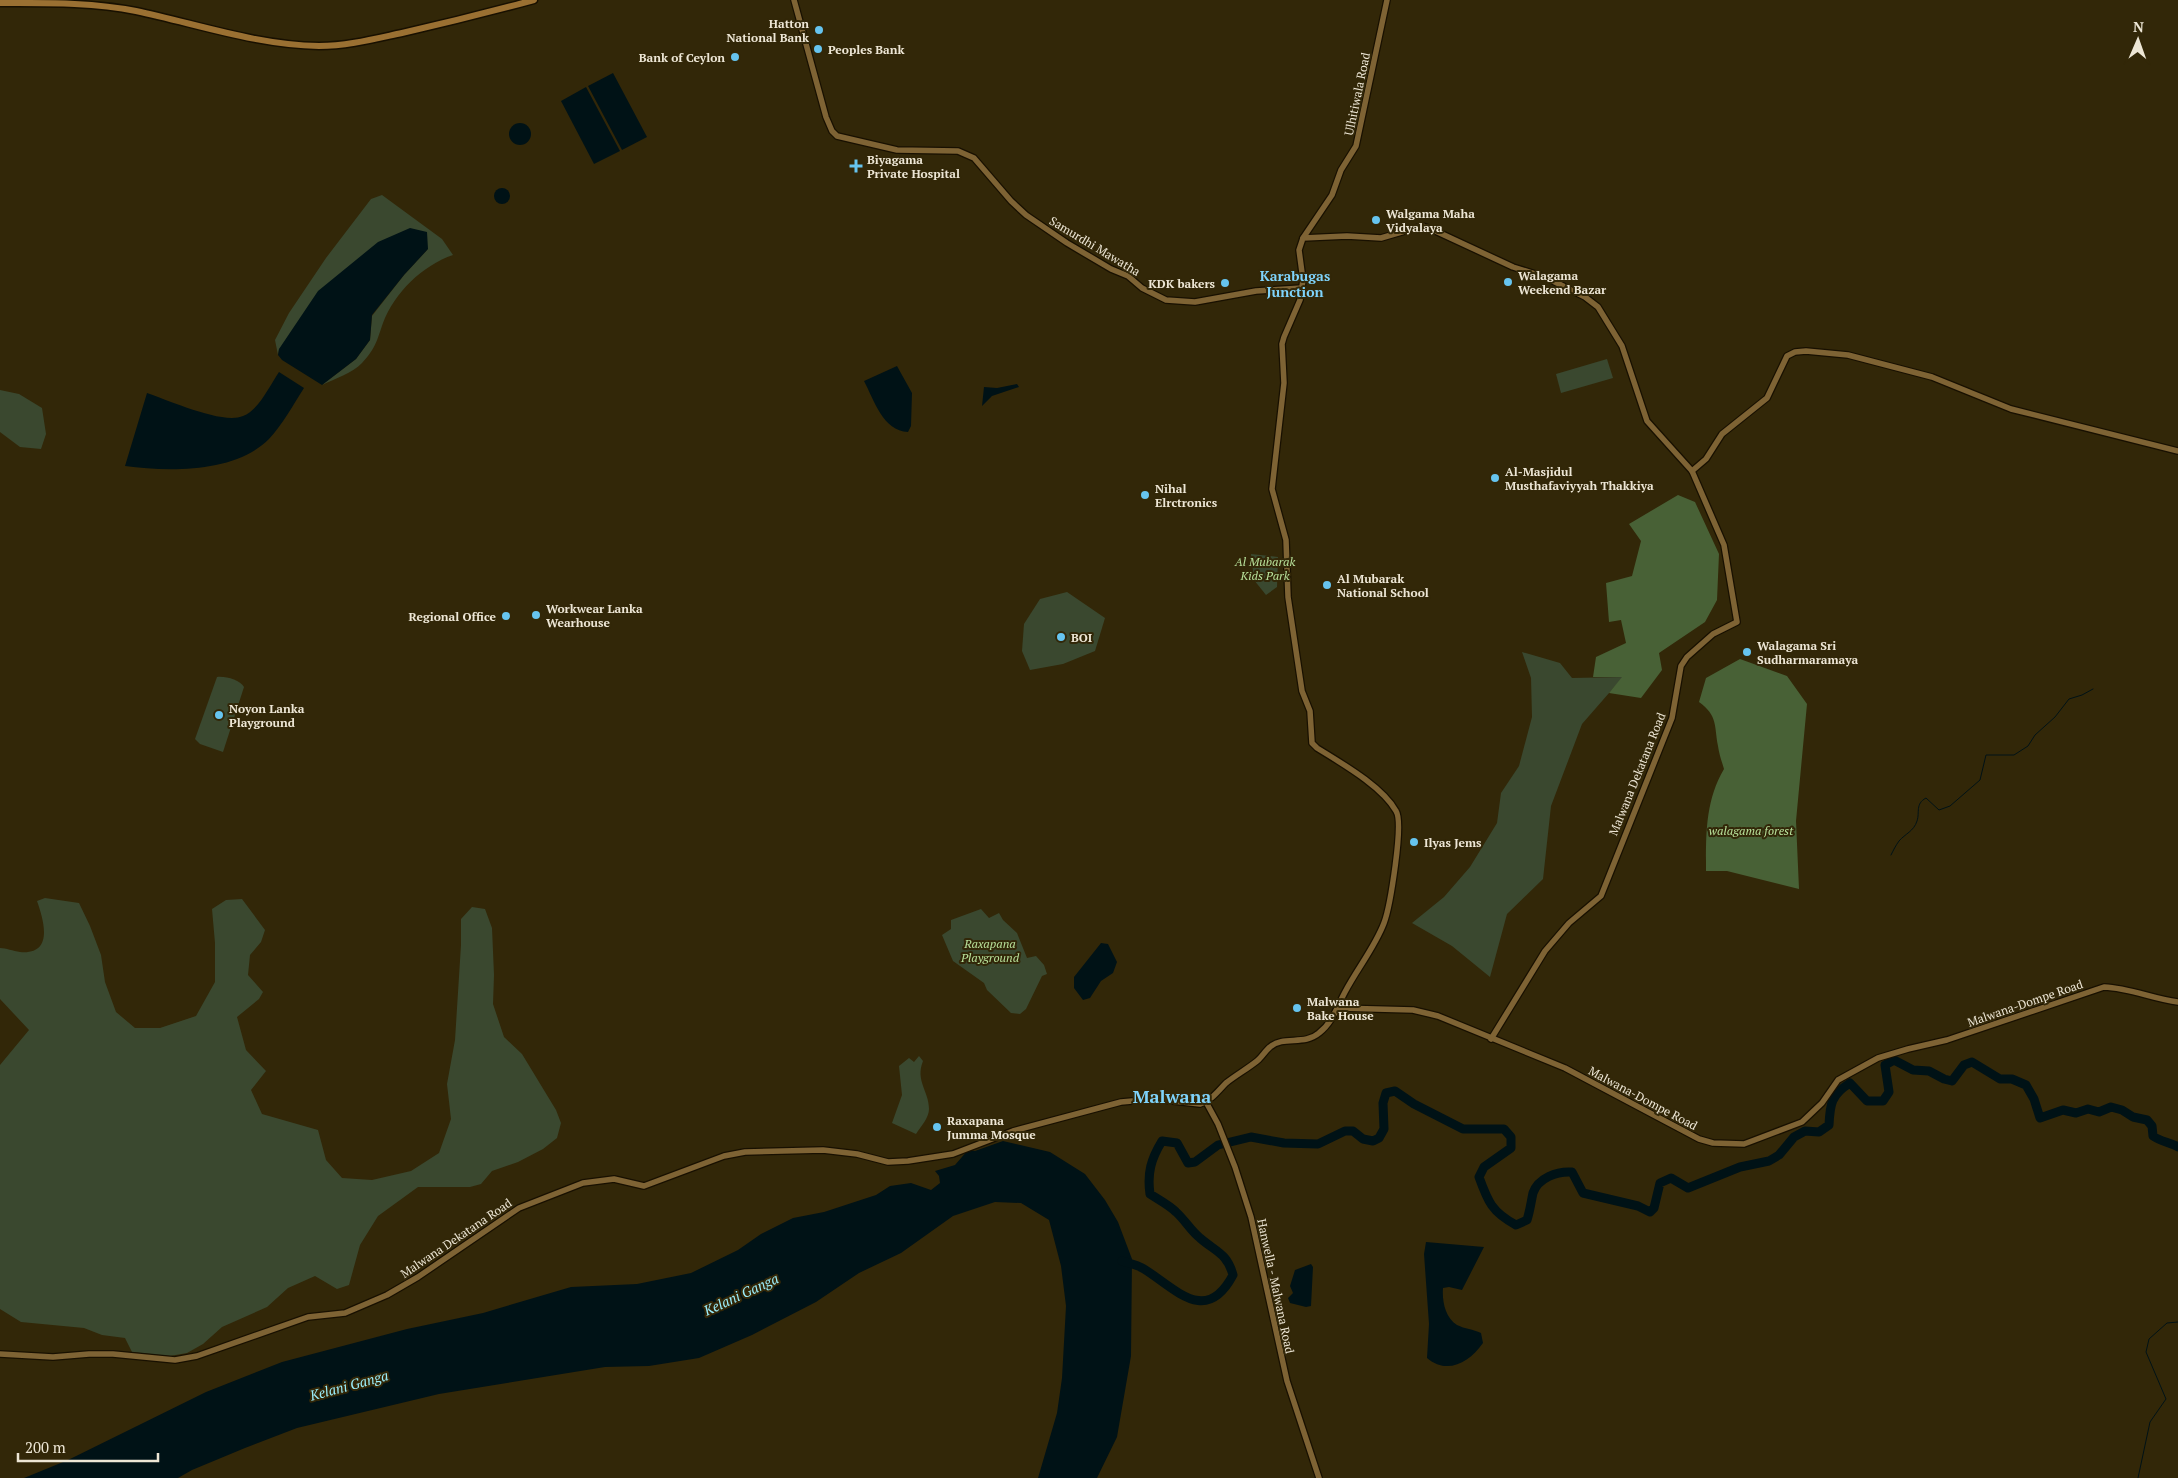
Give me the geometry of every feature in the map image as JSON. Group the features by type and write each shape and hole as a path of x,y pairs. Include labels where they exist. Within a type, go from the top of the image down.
{"main road":[{"path":"0,3 67,4 135,11 225,33 319,46 356,43 438,26 534,0"}],"street":[{"name":"Samurdhi Mawatha","path":"794,0 826,117 832,131 837,136 896,150 958,151 974,158 1011,201 1026,215 1067,243 1100,263 1128,276 1142,288 1166,300 1195,302 1256,291 1302,288"},
{"name":"Ulhitiwala Road","path":"1303,238 1332,195 1341,170 1356,146 1387,0"},
{"name":"Malwana Dekatana Road","path":"1303,238 1347,236 1381,238 1422,226 1513,266 1545,277 1586,297 1598,307 1622,346 1648,421 1692,471 1724,545 1737,622 1713,634 1687,657 1681,666 1672,718 1601,896 1569,923 1545,951 1491,1038"},
{"path":"1206,1102 1228,1081 1258,1060 1269,1047 1279,1041 1303,1041 1317,1036 1327,1026 1384,924 1389,906 1400,820 1391,804 1359,774 1316,748 1312,743 1310,711 1302,691 1288,598 1286,540 1272,489 1284,383 1282,344 1300,300 1302,288 1299,250 1303,238"},
{"path":"1692,471 1706,459 1722,434 1766,398 1787,356 1795,352 1806,351 1848,355 1923,374 2011,409 2178,451"},
{"name":"Malwana-Dompe Road","path":"1338,1008 1413,1010 1438,1016 1565,1068 1699,1139 1713,1143 1744,1144 1802,1122 1822,1102 1838,1080 1885,1056 1947,1040 2104,987 2116,987 2165,1001 2178,1002"},
{"name":"Malwana Dekatana Road","path":"0,1354 52,1357 113,1354 175,1360 197,1356 308,1317 345,1313 387,1295 418,1277 511,1212 541,1198 583,1183 614,1179 644,1186 724,1156 744,1152 823,1150 857,1154 888,1162 908,1161 953,1154 1013,1131 1121,1102 1155,1099 1190,1104 1206,1102"},
{"name":"Hanwella - Malwana Road","path":"1206,1102 1235,1167 1251,1217 1286,1381 1319,1478"}],"green space":[{"path":"382,195 442,239 453,255 421,273 402,291 388,312 373,348 358,367 322,385 356,359 370,340 372,316 404,275 428,249 279,349 278,355 275,340 289,313 326,258 371,199"},
{"path":"1607,359 1613,378 1561,393 1556,374"},
{"path":"0,390 19,394 42,408 46,434 41,449 20,447 0,432"},
{"path":"1678,495 1695,502 1719,554 1717,600 1705,622 1659,653 1662,670 1641,698 1609,693 1622,677 1593,677 1596,657 1626,643 1621,620 1609,622 1606,583 1632,576 1641,541 1629,524"},
{"name":"Al Mubarak Kids Park","path":"1251,554 1278,557 1277,587 1266,595 1254,580"},
{"name":"BOI","path":"1067,592 1105,618 1095,651 1063,664 1030,670 1022,651 1024,624 1040,599"},
{"path":"1522,652 1560,663 1572,678 1623,677 1582,724 1551,806 1543,879 1507,914 1490,977 1452,946 1412,923 1444,897 1470,867 1497,823 1501,793 1519,766 1532,717 1531,678"},
{"name":"walagama forest","path":"1740,659 1787,676 1807,704 1796,821 1799,889 1727,871 1706,871 1710,806 1724,769 1714,721 1709,712 1699,702 1706,678"},
{"name":"Noyon Lanka Playground","path":"217,677 232,679 244,687 223,752 200,744 195,739"},
{"path":"45,898 79,903 101,955 105,982 116,1012 135,1028 160,1028 196,1016 215,982 215,943 212,909 226,900 242,899 265,930 261,942 250,955 248,975 263,992 259,999 237,1017 246,1050 266,1071 251,1090 262,1114 318,1130 326,1160 342,1178 372,1180 411,1171 439,1153 451,1119 447,1084 455,1040 461,919 472,907 485,909 492,928 493,1004 504,1037 522,1054 556,1110 561,1123 557,1138 543,1149 518,1162 492,1171 481,1184 470,1187 418,1187 378,1216 360,1245 349,1285 337,1289 315,1276 288,1288 267,1307 222,1327 203,1344 187,1353 170,1356 132,1352 125,1338 102,1335 84,1328 21,1322 0,1309 0,1065 29,1030 0,999 0,948 20,952 38,948 44,935 44,927 37,901"},
{"name":"Raxapana Playground","path":"981,909 989,918 999,913 1003,920 1017,933 1027,958 1036,956 1044,965 1047,974 1042,976 1026,1009 1020,1014 1011,1013 987,990 984,983 953,961 942,935 951,929 951,920"},
{"path":"919,1056 923,1061 921,1080 929,1112 916,1134 892,1123 902,1095 899,1066 909,1058 914,1062"}],"water":[{"path":"613,73 647,137 622,150 588,86"},
{"path":"586,87 620,151 594,164 561,101"},
{"path":"520,123 528,126 531,134 528,142 520,145 512,142 509,134 512,126"},
{"path":"502,188 510,196 502,204 494,196"},
{"path":"410,228 427,232 428,249 372,315 370,340 356,359 322,385 282,360 278,355 279,349 318,291 378,242"},
{"path":"897,366 912,393 911,426 908,432 899,430 886,420 880,413 864,381"},
{"path":"279,372 304,388 274,433 255,450 220,464 201,468 161,469 125,466 147,393 209,415 234,418 249,413 254,408 264,397"},
{"path":"1017,384 1019,387 992,396 982,406 984,387 997,388"},
{"path":"1101,943 1108,944 1117,962 1113,973 1101,981 1090,998 1083,1000 1074,988 1074,977"},
{"name":"Kelani Ganga","path":"1003,1141 1050,1152 1085,1174 1105,1200 1118,1222 1132,1259 1131,1356 1117,1437 1097,1478 1038,1478 1057,1413 1062,1378 1066,1306 1061,1266 1049,1220 1021,1203 995,1202 953,1216 901,1253 859,1273 816,1302 752,1335 699,1358 649,1366 605,1367 439,1394 297,1428 192,1470 178,1478 24,1478 68,1460 206,1392 282,1362 407,1329 483,1313 571,1287 637,1284 691,1273 738,1250 761,1234 793,1218 824,1212 876,1195 890,1186 911,1183 931,1190 940,1183 939,1176 935,1171 955,1165 968,1150 975,1151"},
{"path":"1426,1242 1484,1247 1462,1290 1449,1287 1443,1288 1444,1303 1450,1318 1457,1325 1481,1333 1483,1343 1464,1361 1450,1366 1442,1366 1427,1358 1429,1324 1424,1254"},
{"path":"1311,1264 1313,1267 1311,1306 1306,1307 1290,1303 1288,1298 1293,1293 1290,1286 1295,1270"}],"waterway":[{"path":"1891,855 1899,841 1916,824 1919,806 1923,800 1926,798 1939,810 1950,806 1980,780 1986,755 2014,755 2028,746 2035,735 2055,717 2069,699 2093,689"},
{"path":"1122,1261 1142,1268 1190,1299 1201,1301 1212,1298 1223,1290 1233,1275 1224,1257 1197,1235 1173,1209 1150,1194 1149,1179 1151,1166 1162,1141 1177,1143 1188,1163 1195,1162 1218,1145 1251,1137 1284,1143 1318,1144 1345,1131 1353,1131 1363,1139 1373,1141 1379,1138 1384,1129 1383,1103 1386,1093 1395,1091 1414,1104 1463,1129 1504,1129 1511,1137 1511,1148 1484,1167 1479,1177 1492,1206 1501,1216 1516,1225 1527,1220 1535,1188 1539,1183 1554,1174 1572,1172 1583,1193 1638,1206 1650,1212 1654,1208 1660,1183 1671,1178 1688,1188 1740,1167 1769,1161 1779,1155 1794,1137 1805,1131 1819,1132 1829,1125 1831,1106 1835,1096 1850,1083 1867,1101 1883,1101 1889,1092 1885,1065 1894,1060 1913,1070 1929,1071 1952,1081 1964,1065 1972,1062 2000,1079 2012,1079 2026,1085 2034,1099 2040,1118 2063,1110 2076,1113 2088,1109 2099,1112 2111,1107 2122,1110 2133,1117 2147,1120 2152,1126 2153,1136 2178,1147"},
{"path":"2138,1478 2150,1422 2166,1399 2146,1352 2149,1339 2167,1323 2178,1322"}],"place":[{"name":"Hatton National Bank","path":"819,30"},
{"name":"Peoples Bank","path":"818,49"},
{"name":"Bank of Ceylon","path":"735,57"},
{"name":"Biyagama Private Hospital","path":"856,166"},
{"name":"Walgama Maha Vidyalaya","path":"1376,220"},
{"name":"Walagama Weekend Bazar","path":"1508,282"},
{"name":"KDK bakers","path":"1225,283"},
{"name":"Al-Masjidul Musthafaviyyah Thakkiya","path":"1495,478"},
{"name":"Nihal Elrctronics","path":"1145,495"},
{"name":"Al Mubarak National School","path":"1327,585"},
{"name":"Workwear Lanka Wearhouse","path":"536,615"},
{"name":"Regional Office","path":"506,616"},
{"name":"BOI","path":"1061,637"},
{"name":"Walagama Sri Sudharmaramaya","path":"1747,652"},
{"name":"Noyon Lanka Playground","path":"219,715"},
{"name":"Ilyas Jems","path":"1414,842"},
{"name":"Malwana Bake House","path":"1297,1008"},
{"name":"Raxapana Jumma Mosque","path":"937,1127"}],"district":[{"name":"Karabugas Junction","path":"1295,284"},
{"name":"Malwana","path":"1172,1096"}]}
